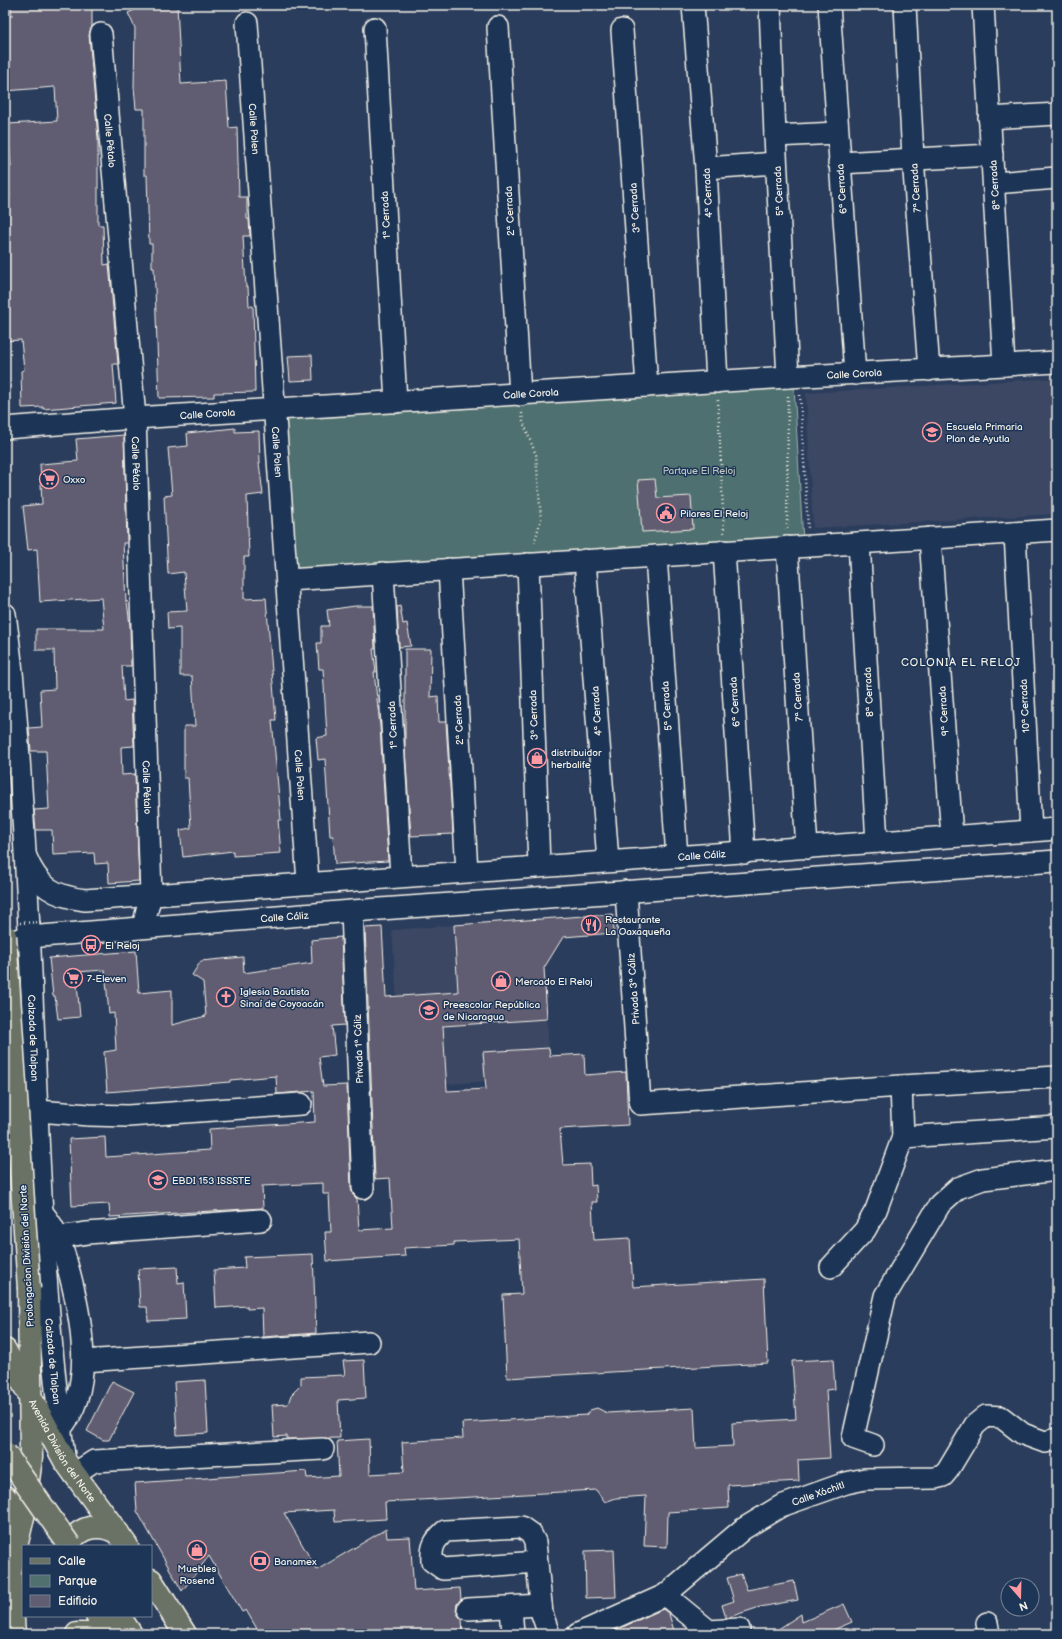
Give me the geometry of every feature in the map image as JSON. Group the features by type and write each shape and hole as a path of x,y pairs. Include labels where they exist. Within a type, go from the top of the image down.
{"main road":[{"name":"Prolongacion División del Norte","path":"9,930 29,1289 31,1398 31,1451 28,1488 10,1573"},
{"name":"Avenida División del Norte","path":"5,1350 69,1467 122,1540"},
{"path":"5,1453 68,1545"},
{"path":"5,1497 14,1634"},
{"path":"70,1545 77,1534 93,1526 106,1528 122,1540"},
{"path":"152,1582 185,1634"},
{"path":"98,1617 108,1634"},
{"path":"120,1617 132,1634"},
{"path":"77,1634 92,1634"}],"street":[{"name":"4ª Cerrada","path":"693,5 706,168 717,382"},
{"name":"5ª Cerrada","path":"770,5 776,163 794,377"},
{"name":"6ª Cerrada","path":"829,5 836,133 855,374"},
{"name":"7ª Cerrada","path":"905,5 913,158 929,370"},
{"name":"8ª Cerrada","path":"983,5 1004,365"},
{"name":"Calle Polen","path":"248,23 308,882"},
{"name":"2ª Cerrada","path":"498,27 520,395"},
{"name":"1ª Cerrada","path":"375,28 396,402"},
{"name":"3ª Cerrada","path":"622,30 647,386"},
{"name":"Calle Pétalo","path":"102,34 135,418 151,894 143,927"},
{"path":"989,118 1057,114"},
{"path":"775,136 836,133"},
{"path":"839,163 992,155"},
{"path":"706,168 776,163"},
{"path":"994,183 1057,178"},
{"name":"Calle Corola","path":"5,428 274,409 1057,362"},
{"path":"288,580 1057,530"},
{"name":"10ª Cerrada","path":"1015,533 1031,831"},
{"name":"9ª Cerrada","path":"930,538 952,836"},
{"name":"8ª Cerrada","path":"859,543 877,842"},
{"name":"7ª Cerrada","path":"787,547 807,848"},
{"name":"6ª Cerrada","path":"724,551 744,853"},
{"name":"5ª Cerrada","path":"656,556 677,857"},
{"name":"4ª Cerrada","path":"585,560 608,861"},
{"name":"3ª Cerrada","path":"528,564 539,866"},
{"name":"2ª Cerrada","path":"450,569 467,871"},
{"name":"1ª Cerrada","path":"383,573 407,875 416,906"},
{"name":"Calzada de Tlalpan","path":"5,614 12,662 26,857 36,930 38,1111 42,1212 60,1429 69,1467"},
{"name":"Calle Cáliz","path":"26,857 36,879 45,887 68,898 84,900 308,882 744,853 1057,829"},
{"path":"840,845 842,877"},
{"name":"Calle Cáliz","path":"5,943 36,930 143,927 416,906 1057,861"},
{"path":"564,864 566,896"},
{"name":"Privada 3ª Cáliz","path":"626,892 640,1104 901,1086"},
{"name":"Privada 1ª Cáliz","path":"352,911 363,1188"},
{"path":"831,1267 865,1230 876,1210 903,1137 901,1086 1057,1077"},
{"path":"38,1111 128,1116 302,1104"},
{"path":"903,1137 1057,1127"},
{"path":"873,1445 853,1438 885,1296 940,1204 958,1188 983,1179 1057,1170"},
{"path":"42,1212 51,1222 59,1237 80,1312 83,1361 76,1401 70,1419 60,1429"},
{"path":"59,1237 87,1232 261,1220"},
{"path":"83,1361 369,1342"},
{"name":"Calle Xóchitl","path":"578,1634 665,1595 743,1529 781,1506 846,1483 865,1478 934,1478 942,1476 948,1470 975,1425 986,1416 1001,1417 1023,1434 1045,1442 1057,1439"},
{"path":"69,1467 94,1460 323,1449"},
{"path":"537,1562 542,1614 549,1634"},
{"path":"665,1595 709,1631 739,1629"},
{"path":"468,1609 541,1605"},
{"path":"512,1607 513,1634"}],"path":[{"path":"794,377 809,546"},
{"path":"787,547 794,377"},
{"path":"717,382 724,551"},
{"path":"520,395 523,422 536,454 541,519 528,564"},
{"path":"9,930 36,930"}],"shaded area":[{"name":"Escuela Primaria Plan de Ayutla","path":"1057,378 1057,514 813,528 806,393"},
{"name":"Preescolar República de Nicaragua","path":"454,925 460,1025 547,1019 551,1077 403,1087 392,930"}],"green space":[{"name":"Partque El Reloj","path":"794,387 803,541 292,572 283,420"}],"building":[{"path":"11,5 92,5 92,26 89,35 98,138 98,225 103,225 104,265 109,264 118,364 113,364 116,403 43,409 43,407 22,408 21,371 24,370 21,340 5,341 5,217 7,217 6,198 10,198 8,167 11,167 8,124 57,121 55,87 5,91 5,16 12,16"},
{"path":"145,5 177,5 181,84 226,81 229,128 237,127 239,197 247,197 247,219 249,219 250,236 243,236 246,287 248,287 249,306 253,306 255,392 214,393 214,397 159,398 154,268 152,268 152,244 149,244 147,175 144,175 144,109 136,109 134,87 135,28 128,13"},
{"path":"312,355 313,380 290,381 288,356"},
{"path":"235,428 235,432 259,431 259,463 263,494 247,496 249,557 244,557 244,599 266,598 276,720 272,720 281,820 278,820 281,853 233,856 233,851 183,857 180,830 191,828 188,778 184,778 184,726 195,726 192,676 180,676 180,628 168,629 167,612 187,611 184,572 168,574 164,496 172,495 168,448 188,446 187,433"},
{"path":"124,435 127,543 123,543 126,602 127,601 130,626 131,666 122,666 124,701 132,700 134,746 121,747 122,775 135,774 139,881 109,883 108,863 95,864 94,853 53,855 52,830 36,830 34,810 49,809 46,751 31,751 29,728 42,727 40,690 55,689 54,650 36,650 36,629 104,629 101,598 40,602 37,549 28,550 23,506 42,504 40,464 78,461 76,439"},
{"name":"Pilares El Reloj","path":"655,479 657,498 691,496 693,529 642,532 638,480"},
{"path":"355,606 373,606 375,649 373,649 376,672 374,672 380,726 388,861 335,864 333,836 330,836 325,759 318,760 316,738 327,736 323,669 319,669 317,643 321,643 321,626 329,626 327,610"},
{"path":"400,606 403,624 407,623 411,646 399,647 397,607"},
{"path":"405,649 431,649 430,697 438,696 439,722 446,722 453,834 411,836 405,749"},
{"path":"613,914 614,933 563,937 544,968 547,1019 443,1026 447,1091 486,1089 483,1052 549,1048 550,1056 584,1054 585,1075 626,1072 628,1125 560,1129 563,1165 590,1164 591,1186 596,1185 597,1202 592,1202 594,1240 630,1238 633,1287 764,1279 768,1363 507,1378 503,1295 522,1294 519,1239 454,1242 454,1245 404,1248 405,1256 327,1261 325,1232 331,1232 329,1194 323,1194 323,1183 262,1186 263,1208 110,1217 109,1204 72,1206 69,1139 105,1137 106,1157 210,1150 209,1129 315,1122 314,1091 277,1094 276,1076 230,1080 230,1082 107,1092 104,1052 116,1050 114,1013 109,1014 105,970 76,972 80,1017 58,1019 55,996 53,996 49,958 136,951 139,993 172,990 172,1025 206,1016 203,982 192,975 201,961 243,957 244,973 312,963 311,940 341,937 345,1025 332,1026 335,1055 319,1057 323,1086 347,1085 351,1188 353,1195 357,1199 359,1230 393,1228 390,1178 375,1179 365,928 382,927 386,997 458,992 454,925"},
{"path":"313,1254 316,1333 263,1337 262,1308 247,1309 247,1306 216,1308 214,1270 245,1268 244,1257"},
{"path":"177,1267 178,1283 184,1282 186,1319 148,1321 147,1307 140,1307 138,1269"},
{"path":"833,1359 835,1389 826,1390 830,1458 798,1460 799,1481 728,1485 729,1508 668,1512 667,1547 644,1546 646,1496 616,1498 605,1502 596,1490 385,1502 386,1519 335,1522 334,1510 284,1513 317,1570 386,1529 387,1538 410,1537 414,1591 460,1588 461,1599 457,1604 456,1610 462,1619 463,1634 260,1634 246,1610 242,1612 209,1556 182,1591 137,1511 135,1483 306,1471 307,1478 339,1476 337,1441 369,1439 370,1474 404,1472 402,1442 463,1438 462,1423 586,1415 590,1410 597,1408 607,1413 694,1408 696,1448 733,1446 732,1423 796,1419 792,1361"},
{"path":"364,1360 366,1398 338,1400 340,1438 287,1439 287,1436 274,1437 272,1405 288,1404 291,1395 301,1385 301,1377 345,1375 343,1361"},
{"path":"205,1380 208,1433 177,1435 174,1382"},
{"path":"112,1381 134,1392 109,1440 103,1440 87,1431"},
{"path":"614,1550 616,1597 586,1598 585,1551"},
{"path":"741,1574 747,1590 794,1581 798,1600 760,1607 726,1618 722,1605 734,1601 727,1578"},
{"path":"844,1604 852,1622 824,1634 771,1634 801,1614 802,1622"},
{"path":"663,1609 669,1614 675,1634 607,1634"}],"place":[{"name":"Escuela Primaria Plan de Ayutla","path":"932,432"},
{"name":"Oxxo","path":"49,479"},
{"name":"Pilares El Reloj","path":"666,513"},
{"name":"distribuidor herbalife","path":"537,758"},
{"name":"Restaurante La Oaxaqueña","path":"591,925"},
{"name":"El Reloj","path":"91,945"},
{"name":"7-Eleven","path":"73,978"},
{"name":"Mercado El Reloj","path":"501,981"},
{"name":"Iglesia Bautista Sinaí de Coyoacán","path":"226,997"},
{"name":"Preescolar República de Nicaragua","path":"429,1010"},
{"name":"EBDI 153 ISSSTE","path":"158,1180"},
{"name":"Muebles Rosend","path":"197,1550"},
{"name":"Banamex","path":"260,1561"}],"district":[{"name":"COLONIA EL RELOJ","path":"961,662"}]}
